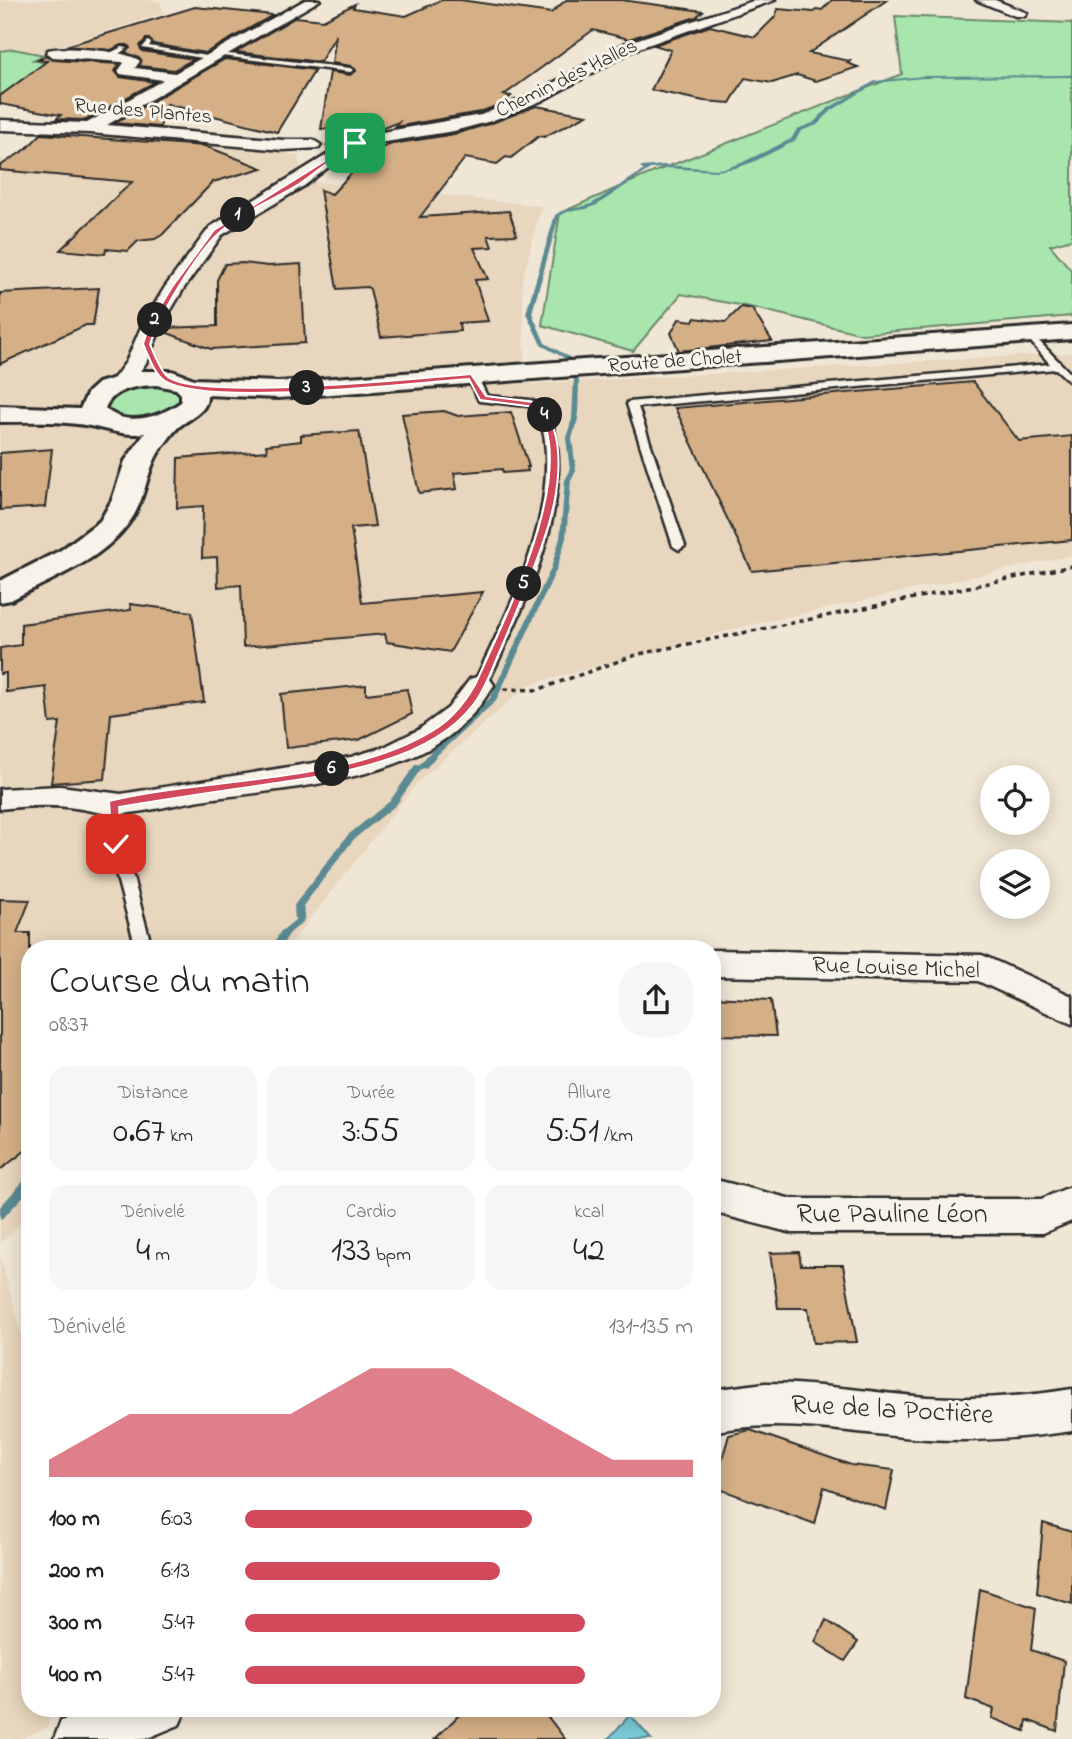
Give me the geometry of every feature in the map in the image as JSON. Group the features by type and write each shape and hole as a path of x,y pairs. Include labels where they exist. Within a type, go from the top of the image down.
{"main road":[{"name":"Route de Cholet","path":"178,398 1072,332"},
{"path":"107,413 122,382 178,398"},
{"path":"1,414 107,413 153,424 178,398"},
{"path":"0,593 82,549 109,528 126,504 136,467 178,398"},
{"path":"107,413 136,467"}],"street":[{"path":"90,128 314,0"},
{"name":"Chemin des Halles","path":"122,382 146,344 152,325 168,298 216,231 240,214 298,182 309,156 362,142 454,126 496,114 536,98 631,46 769,0"},
{"path":"982,0 1020,13"},
{"path":"54,53 133,61 125,71 177,78"},
{"name":"Rue des Plantes","path":"0,125 90,128 283,145 309,156 336,151"},
{"path":"146,344 178,398"},
{"path":"0,799 43,796 113,804 308,774 375,760 435,734 462,712 480,685"},
{"name":"Rue Louise Michel","path":"721,963 982,968 1072,1011"},
{"name":"Rue Pauline Léon","path":"721,1199 792,1216 1043,1216 1072,1203"},
{"name":"Rue de la Poctière","path":"721,1408 770,1404 848,1408 926,1418 977,1419 1035,1416 1072,1410"},
{"path":"79,1739 138,1717"}],"lane":[{"path":"148,43 144,47 350,70"},
{"path":"109,57 124,48"},
{"path":"217,56 269,64 260,69"},
{"path":"1030,335 1072,381"},
{"path":"679,546 632,404 1059,366"},
{"path":"471,376 483,398 530,403 541,408 551,434 554,470 542,534 526,580 480,685"},
{"path":"113,804 116,844 142,940"}],"path":[{"path":"516,691 537,690 639,654 1072,565"}],"shaded area":[{"path":"0,0 148,0 160,2 164,13 0,65"},
{"path":"104,134 268,149 298,156 300,168 289,179 541,206 522,281 525,361 529,384 1072,353 1072,555 750,625 528,685 416,784 293,940 21,940 21,1224 0,1243 0,160 53,165"},
{"path":"0,1256 21,1332 21,1717 49,1717 48,1727 19,1739 0,1739"}],"green space":[{"path":"895,16 1072,23 1072,239 1050,245 1072,271 1072,316 862,334 755,308 681,294 633,351 542,325 560,213 649,174 902,74"},
{"path":"13,49 44,55 33,60 65,68 0,95 0,51"},
{"path":"150,382 182,391 183,404 164,414 145,419 105,413 102,401 106,395"}],"water":[{"path":"628,1717 632,1717 651,1739 608,1739"}],"building":[{"path":"442,0 460,0 551,13 566,0 621,0 703,11 696,17 629,39 593,30 504,95 511,96 506,101 509,101 480,112 395,127 399,122 383,128 321,129 330,72 350,75 356,71 351,66 332,63 336,35 320,62 236,52 296,17 323,20 355,4 353,8 406,16"},
{"path":"832,0 887,0 809,53 850,61 847,63 858,67 816,81 797,75 772,83 745,78 730,103 704,101 651,90 671,50 654,45 710,26 755,37 775,17 778,9 814,12 817,9 822,10"},
{"path":"195,7 273,15 205,53 153,44 146,39 140,46 142,51 194,59 174,70 140,66 141,59 125,52 130,48 128,45 111,50 66,46"},
{"path":"46,56 53,60 120,64 115,71 120,77 155,82 86,120 56,119 61,115 0,104 0,96 47,61 38,60"},
{"path":"225,59 315,70 277,132 167,104 160,127 115,123"},
{"path":"536,106 587,115 544,137 539,136 511,158 506,157 497,164 465,158 420,217 509,211 517,235 488,236 492,247 474,248 488,279 475,280 488,321 459,323 460,331 381,337 370,289 337,289 320,190 332,194 371,152 392,144 455,134"},
{"path":"41,134 205,146 262,168 213,182 162,235 155,239 138,241 128,251 106,249 105,254 60,250 132,182 0,170 0,166 26,149"},
{"path":"225,264 268,266 301,264 305,343 211,349 162,331 164,328 217,326 217,280"},
{"path":"99,288 93,325 86,325 0,364 0,293"},
{"path":"741,307 752,309 772,341 679,351 671,333 679,319 726,322"},
{"path":"973,382 1019,441 1072,436 1072,540 752,571 675,408"},
{"path":"444,411 458,416 511,412 528,471 503,473 502,469 454,473 457,489 419,493 402,414"},
{"path":"359,431 375,526 351,528 362,603 483,592 450,652 387,642 385,634 243,647 241,585 218,587 217,557 202,558 203,506 177,508 178,458 267,451 266,445 301,441 301,435"},
{"path":"52,449 45,507 0,510 0,453"},
{"path":"130,604 192,612 204,702 111,714 105,779 51,783 60,722 50,723 46,687 6,692 6,673 0,674 0,648 21,645 21,624 131,610"},
{"path":"366,685 366,694 407,689 412,714 359,740 286,748 281,694"},
{"path":"0,899 30,900 17,933 30,933 30,940 21,940 21,1154 0,1170"},
{"path":"721,997 771,1000 776,1036 721,1035"},
{"path":"799,1252 801,1265 843,1265 857,1342 813,1343 808,1308 778,1308 770,1253"},
{"path":"750,1430 851,1465 894,1470 886,1510 824,1487 815,1524 721,1490 721,1463 729,1435"},
{"path":"1043,1523 1072,1532 1072,1604 1037,1593"},
{"path":"980,1589 1036,1608 1031,1650 1064,1661 1057,1731 1027,1720 1025,1731 992,1718 994,1709 966,1699"},
{"path":"826,1620 858,1642 845,1661 815,1642"},
{"path":"457,1717 548,1717 565,1739 435,1739"}],"waterway":[{"path":"568,358 543,344 529,313 557,215 595,204 648,169 643,168 716,170 752,161 793,140 799,130 815,124 829,110 875,82 922,77 1072,76"},
{"path":"281,940 300,921 298,906 351,837 393,803 418,767 423,766 493,699 554,568 563,538 568,480 573,471 569,438 575,419 576,379"},
{"path":"0,1214 21,1191"}],"route":[{"path":"116,844 113,804 308,774 375,760 404,750 435,734 454,720 470,703 480,685 526,580 542,534 554,470 551,434 545,414 537,405 488,401 480,396 471,376 278,390 228,389 188,386 166,378 154,362 146,344 152,325 175,287 216,231 342,153 341,147 336,145 355,143"}]}
